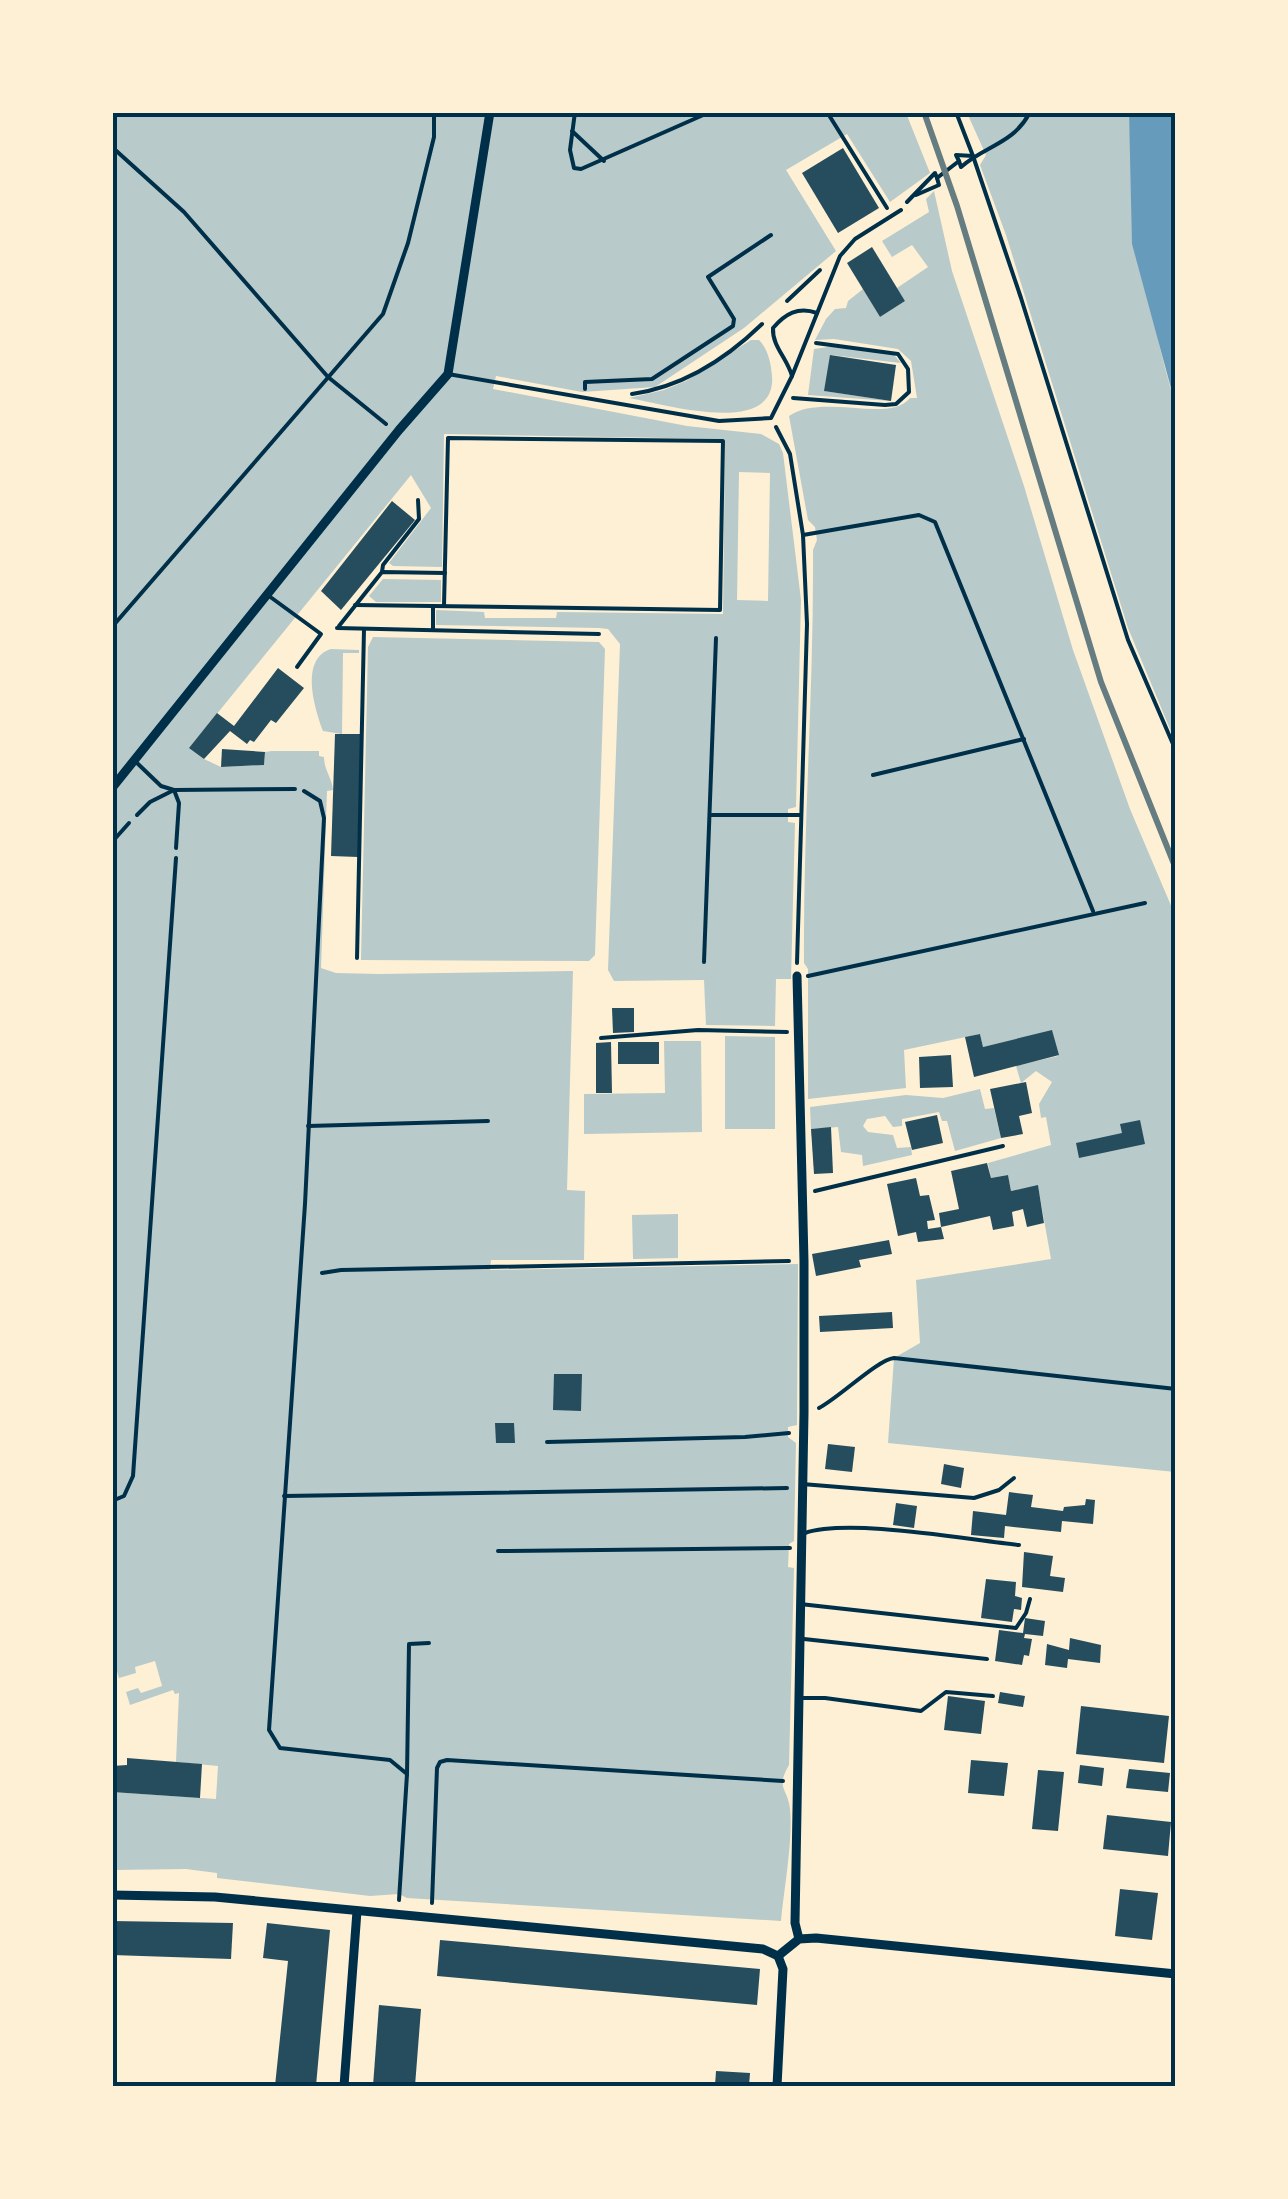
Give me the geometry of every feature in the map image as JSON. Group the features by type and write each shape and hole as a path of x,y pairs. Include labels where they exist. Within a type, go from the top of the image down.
{"street":[{"path":"112,788 448,374 490,112"},
{"path":"797,976 804,1261 795,1923 799,1940"},
{"path":"112,1896 215,1897 763,1948 778,1956 782,1969 777,2086"},
{"path":"344,2086 357,1911"},
{"path":"778,1956 799,1940 816,1938 1176,1974"}],"lane":[{"path":"448,374 719,421 771,418 806,344 840,256 856,239 901,210"},
{"path":"792,376 788,362 776,346 773,328 794,311 816,313"},
{"path":"268,596 321,634 297,667"},
{"path":"136,762 160,786 174,790 295,789"},
{"path":"137,814 174,790"},
{"path":"174,790 180,803 176,848"},
{"path":"802,1486 974,1498 998,1490 1014,1478"},
{"path":"801,1535 817,1529 850,1528 1019,1546"},
{"path":"800,1604 1016,1628 1030,1599"},
{"path":"800,1639 986,1659"},
{"path":"799,1698 921,1711 946,1692 993,1696"}],"path":[{"path":"112,627 383,314 408,244 434,137 434,112"},
{"path":"574,112 570,160 574,168 588,168 710,112"},
{"path":"826,112 892,216"},
{"path":"956,112 974,156 1128,640 1176,751"},
{"path":"937,178 958,161 961,168 974,156 1004,142 1022,128 1030,112"},
{"path":"572,132 604,161"},
{"path":"112,147 184,212 328,377 378,420 399,430"},
{"path":"901,210 911,196 935,173 939,185 911,196"},
{"path":"584,398 585,382 652,379 733,326 734,320 708,277 771,235"},
{"path":"786,302 840,256"},
{"path":"603,402 660,390 678,382 725,355 773,314"},
{"path":"783,397 885,405 896,404 909,392 908,369 898,354 829,343 806,344"},
{"path":"771,418 790,454 803,535 806,624 797,976 823,974 1145,903"},
{"path":"356,605 720,610 723,441 448,438 444,606"},
{"path":"418,500 419,519 337,628 598,634"},
{"path":"803,535 919,515 935,522 1094,913"},
{"path":"382,572 445,573"},
{"path":"433,606 433,630"},
{"path":"358,958 364,629"},
{"path":"704,962 716,638"},
{"path":"874,776 1024,739"},
{"path":"295,789 320,800 324,818 308,1126 268,1714 272,1741 280,1748 390,1760 407,1774"},
{"path":"112,842 137,814"},
{"path":"710,815 802,815"},
{"path":"112,1501 124,1496 133,1476 176,848"},
{"path":"601,1038 698,1030 797,1032"},
{"path":"308,1126 488,1121"},
{"path":"801,1196 1003,1146"},
{"path":"322,1273 804,1261"},
{"path":"804,1413 841,1396 884,1359 894,1358 1176,1389"},
{"path":"546,1442 745,1437 804,1430"},
{"path":"284,1496 802,1486"},
{"path":"498,1551 800,1548"},
{"path":"398,1914 407,1774 409,1644 428,1643"},
{"path":"432,1917 437,1768 447,1760 798,1782"}],"shaded area":[{"path":"113,113 906,113 930,173 890,202 847,134 786,170 836,251 744,328 655,387 582,392 496,376 493,389 687,426 761,434 779,444 783,453 801,600 796,807 788,809 788,822 795,823 791,979 776,979 775,1026 706,1025 704,980 614,981 608,970 620,644 608,629 436,625 436,610 484,612 485,618 556,618 557,612 723,614 725,439 444,434 442,567 389,563 431,508 411,475 190,747 221,767 264,765 265,752 272,751 319,751 319,756 324,757 333,790 327,791 321,968 336,973 379,974 573,971 567,1190 585,1191 584,1260 491,1260 490,1270 798,1264 797,1425 788,1427 788,1437 796,1443 794,1541 789,1544 788,1567 794,1568 789,1765 783,1784 790,1809 790,1836 781,1921 407,1898 399,1894 370,1896 217,1878 217,1873 186,1869 113,1870 113,1792 216,1799 218,1766 176,1762 179,1693 173,1690 130,1705 126,1692 138,1688 141,1693 162,1686 155,1661 135,1667 136,1673 119,1678 113,1658","holes":["739,472 770,473 768,601 737,600"]},
{"path":"967,113 1129,113 1143,260 1175,403 1175,741 1128,628 1006,235 980,165 986,155"},
{"path":"934,191 952,271 1024,486 1073,650 1130,809 1175,915 1175,1472 888,1443 894,1358 920,1343 916,1280 1051,1259 1038,1186 1011,1191 1008,1175 991,1178 988,1163 1051,1145 1046,1117 1041,1118 1039,1104 1052,1082 1036,1071 1021,1083 1016,1066 1058,1056 1052,1031 983,1047 980,1034 904,1050 906,1088 808,1099 804,911 813,550 817,540 815,527 808,520 789,416 819,407 887,409 917,398 911,361 898,349 834,339 815,340 835,309 846,308 848,301 863,289 880,317 905,301 897,288 928,267 912,245 892,257 882,241 929,212 926,199"},
{"path":"751,340 759,340 765,348 772,376 769,395 757,406 738,412 715,412 629,398 686,381"},
{"path":"835,346 894,355 901,363 831,355 825,391 891,401 808,395 814,349"},
{"path":"383,579 441,580 441,602 376,602 369,596"},
{"path":"373,637 599,642 605,649 595,955 589,961 361,960 368,647"},
{"path":"331,649 359,650 343,653 342,734 323,731 312,686 315,663"},
{"path":"725,1036 775,1037 775,1129 725,1129"},
{"path":"664,1041 701,1041 702,1132 584,1134 584,1094 665,1093"},
{"path":"980,1089 985,1109 994,1108 1001,1138 955,1151 947,1121 942,1121 939,1112 902,1119 902,1126 893,1127 885,1116 867,1119 863,1126 868,1132 893,1135 897,1148 911,1147 912,1155 863,1166 862,1155 841,1152 838,1127 811,1129 810,1107 906,1095 943,1098"},
{"path":"678,1214 678,1258 633,1259 632,1215"}],"water":[{"path":"1129,113 1175,113 1175,403 1132,244"}],"building":[{"path":"843,148 879,208 838,233 802,173"},
{"path":"872,247 905,301 880,317 847,263"},
{"path":"830,355 896,365 891,401 824,391"},
{"path":"392,501 415,520 341,610 321,591"},
{"path":"278,668 304,688 276,723 271,720 254,742 250,740 247,744 230,731 204,759 189,748 217,713 234,726"},
{"path":"335,734 361,734 358,857 331,856"},
{"path":"222,749 265,752 264,765 221,767"},
{"path":"612,1008 634,1008 634,1032 613,1033"},
{"path":"1052,1030 1059,1055 974,1077 965,1037 980,1034 983,1047"},
{"path":"611,1042 612,1093 596,1093 596,1043"},
{"path":"618,1042 659,1042 659,1064 618,1064"},
{"path":"951,1055 953,1087 920,1088 919,1057"},
{"path":"1026,1082 1032,1113 1019,1116 1023,1134 1001,1138 990,1089"},
{"path":"937,1115 943,1143 912,1150 905,1122"},
{"path":"1140,1120 1145,1144 1079,1158 1076,1143 1122,1133 1120,1124"},
{"path":"831,1127 833,1173 814,1174 811,1129"},
{"path":"987,1163 991,1178 1008,1175 1011,1191 1038,1185 1044,1223 1027,1227 1023,1209 1012,1212 1014,1226 993,1230 990,1216 941,1227 939,1213 959,1209 951,1171"},
{"path":"916,1178 920,1196 929,1195 935,1220 927,1221 928,1229 941,1227 944,1239 918,1242 916,1232 898,1236 887,1184"},
{"path":"889,1240 892,1254 859,1260 861,1267 816,1276 812,1254"},
{"path":"892,1312 893,1328 820,1332 819,1316"},
{"path":"554,1374 582,1374 581,1411 553,1410"},
{"path":"495,1423 514,1423 515,1443 496,1443"},
{"path":"828,1444 855,1447 852,1472 825,1469"},
{"path":"944,1464 964,1468 961,1488 941,1484"},
{"path":"1009,1492 1033,1495 1031,1507 1063,1511 1064,1507 1085,1505 1086,1499 1095,1500 1093,1524 1062,1521 1061,1532 1005,1526 1004,1538 971,1535 973,1511 1006,1515"},
{"path":"896,1503 917,1506 914,1528 893,1525"},
{"path":"1024,1552 1053,1556 1050,1576 1065,1578 1063,1592 1022,1587"},
{"path":"986,1579 1016,1582 1015,1596 1022,1598 1021,1610 1014,1609 1012,1622 981,1618"},
{"path":"1025,1618 1045,1621 1043,1636 1025,1634 1024,1638 1032,1639 1029,1656 1024,1655 1022,1665 995,1661 999,1630 1023,1633"},
{"path":"1070,1638 1101,1645 1100,1663 1068,1659 1067,1668 1045,1665 1047,1644 1069,1650"},
{"path":"1000,1692 1025,1696 1023,1707 998,1703"},
{"path":"948,1696 985,1701 981,1734 944,1730"},
{"path":"1081,1706 1169,1716 1164,1763 1076,1754"},
{"path":"127,1758 202,1764 200,1798 112,1792 112,1766 127,1765"},
{"path":"971,1760 1008,1763 1004,1796 968,1793"},
{"path":"1080,1765 1104,1768 1102,1786 1078,1783"},
{"path":"1129,1769 1170,1773 1168,1792 1126,1788"},
{"path":"1038,1770 1064,1772 1058,1831 1032,1829"},
{"path":"1107,1815 1171,1822 1168,1856 1103,1849"},
{"path":"1120,1889 1158,1893 1152,1940 1115,1936"},
{"path":"112,1921 233,1923 231,1959 112,1955"},
{"path":"267,1923 330,1930 316,2086 275,2086 288,1961 263,1958"},
{"path":"440,1940 760,1969 757,2005 437,1976"},
{"path":"379,2005 421,2009 415,2086 373,2086"},
{"path":"716,2071 750,2073 749,2086 715,2086"}],"railway":[{"path":"924,112 957,206 1101,682 1176,869"}]}
